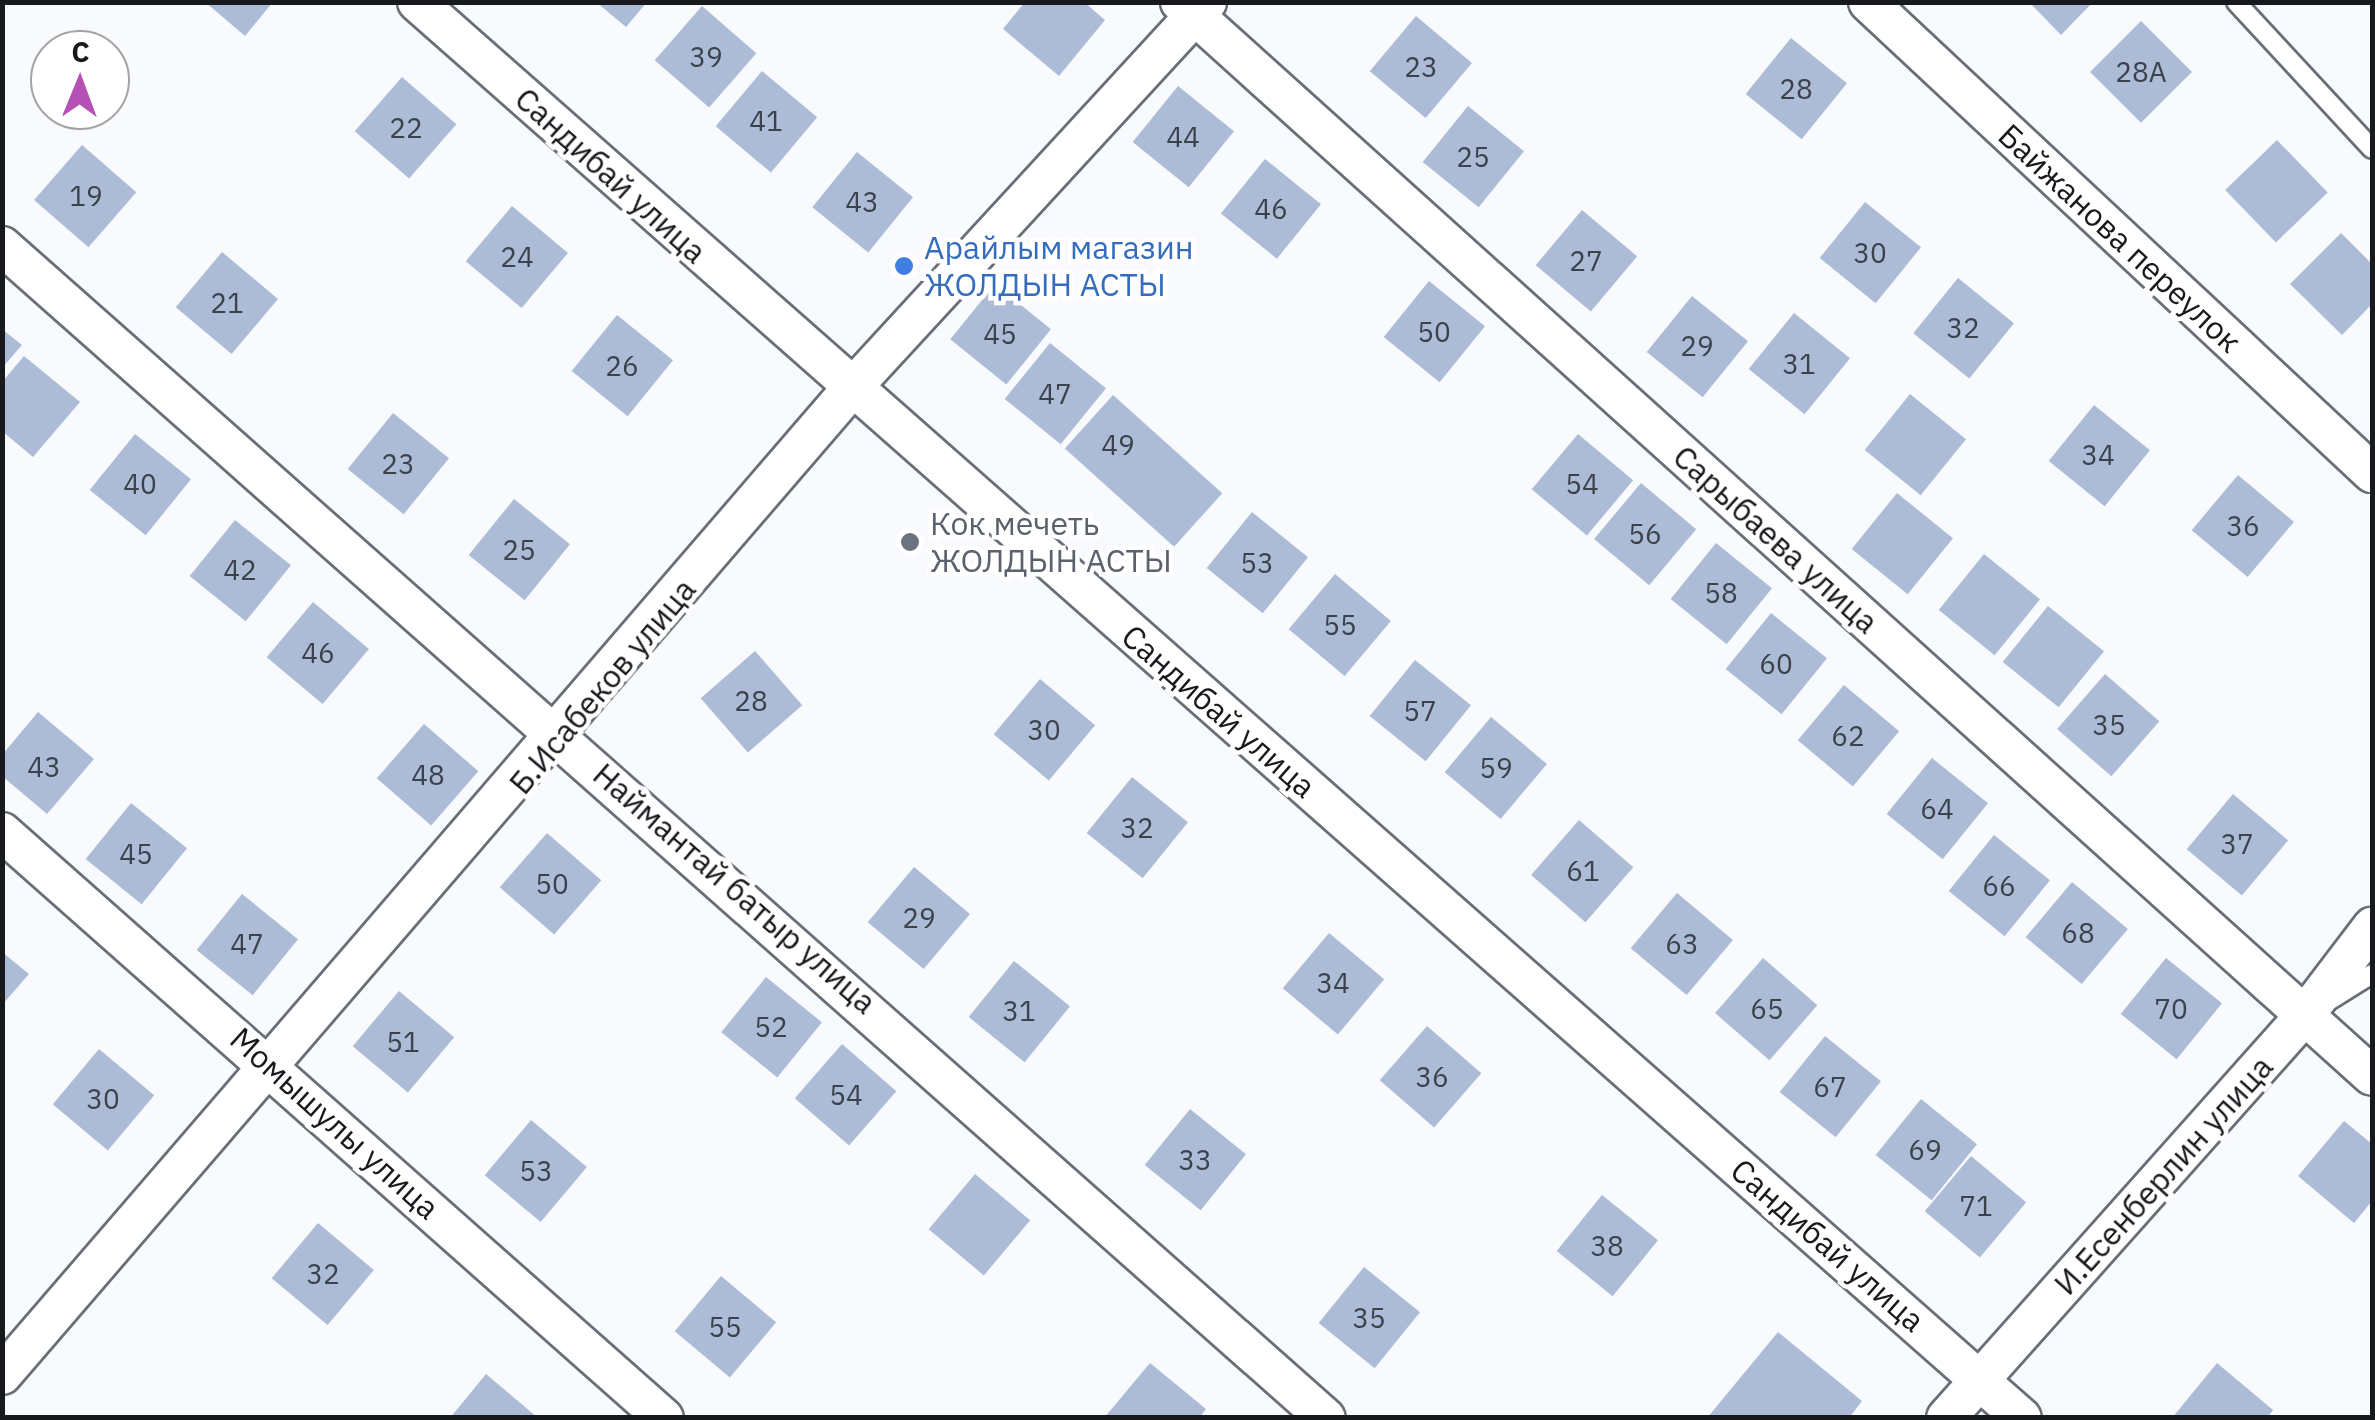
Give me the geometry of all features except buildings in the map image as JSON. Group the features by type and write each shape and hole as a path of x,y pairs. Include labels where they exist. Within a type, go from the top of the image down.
{"street":[{"name":"Сандибай улица","path":"417,2 851,389 2022,1418"},
{"name":"Байжанова переулок","path":"1868,2 2372,473"},
{"name":"Б.Исабеков улица","path":"2,1376 562,736 851,389 1194,7"},
{"name":"Сарыбаева улица","path":"1194,7 2372,1076"},
{"name":"Наймантай батыр улица","path":"2,246 562,736 1326,1418"},
{"name":"Момышулы улица","path":"2,832 274,1067 664,1418"},
{"name":"И.Есенберлин улица","path":"1946,1418 2305,1016 2372,927"}],"lane":[{"path":"2236,2 2372,149"},
{"path":"2305,1016 2372,974"}],"place":[{"name":"Арайлым магазин ЖОЛДЫН АСТЫ","path":"904,266"},
{"name":"Кок мечеть ЖОЛДЫН АСТЫ","path":"910,542"}]}
